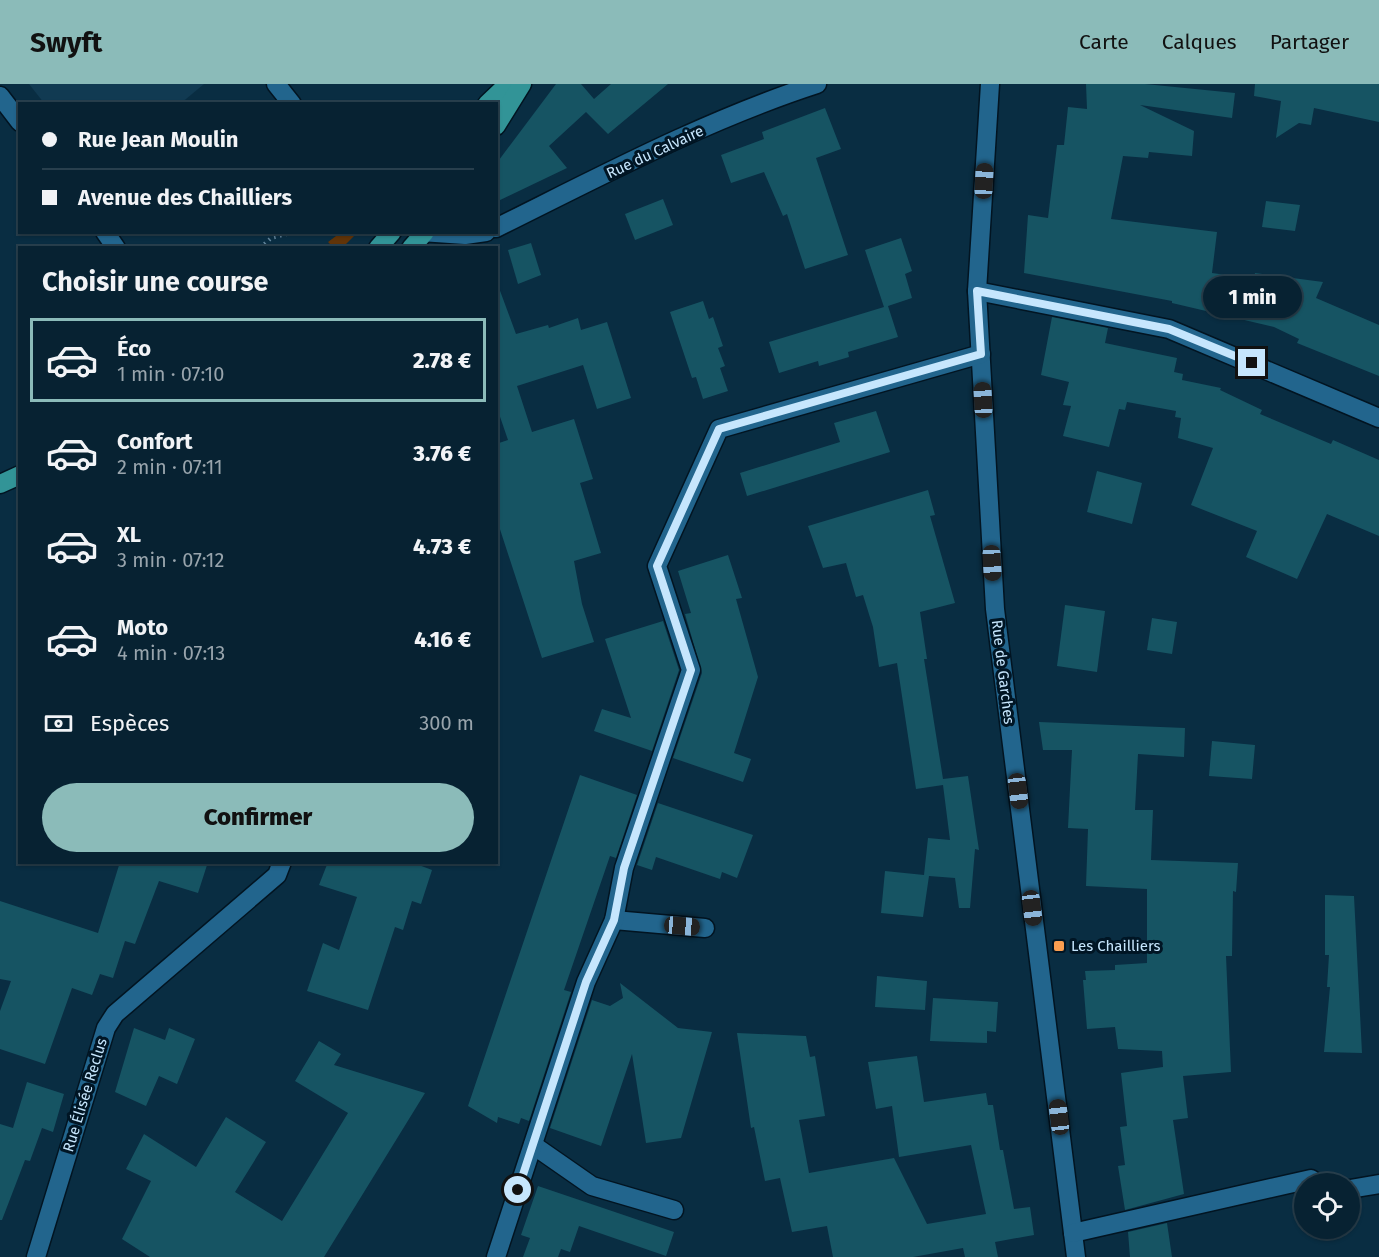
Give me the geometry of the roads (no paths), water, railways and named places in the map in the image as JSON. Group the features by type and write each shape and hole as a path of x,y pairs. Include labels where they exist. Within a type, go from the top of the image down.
{"main road":[{"path":"489,102 508,84"},
{"path":"498,123 522,84"},
{"path":"380,246 390,234"},
{"path":"413,246 423,234"},
{"path":"0,484 18,476"}],"street":[{"path":"276,84 290,102"},
{"name":"Rue du Calvaire","path":"498,227 664,146 781,96 817,84"},
{"name":"Rue de Garches","path":"990,84 977,291 995,609 1076,1257"},
{"path":"0,96 18,119"},
{"path":"977,291 1169,329 1379,418"},
{"path":"496,1257 586,982 614,920 624,868 691,670 657,566 719,429 981,354"},
{"name":"Rue Élisée Reclus","path":"36,1257 106,1028 115,1014 278,875 281,864"},
{"path":"614,920 705,928"},
{"path":"533,1145 592,1186 674,1209"},
{"path":"1073,1233 1294,1183"},
{"path":"1360,1188 1379,1184"}],"place":[{"name":"Les Chailliers","path":"1059,946"}]}
